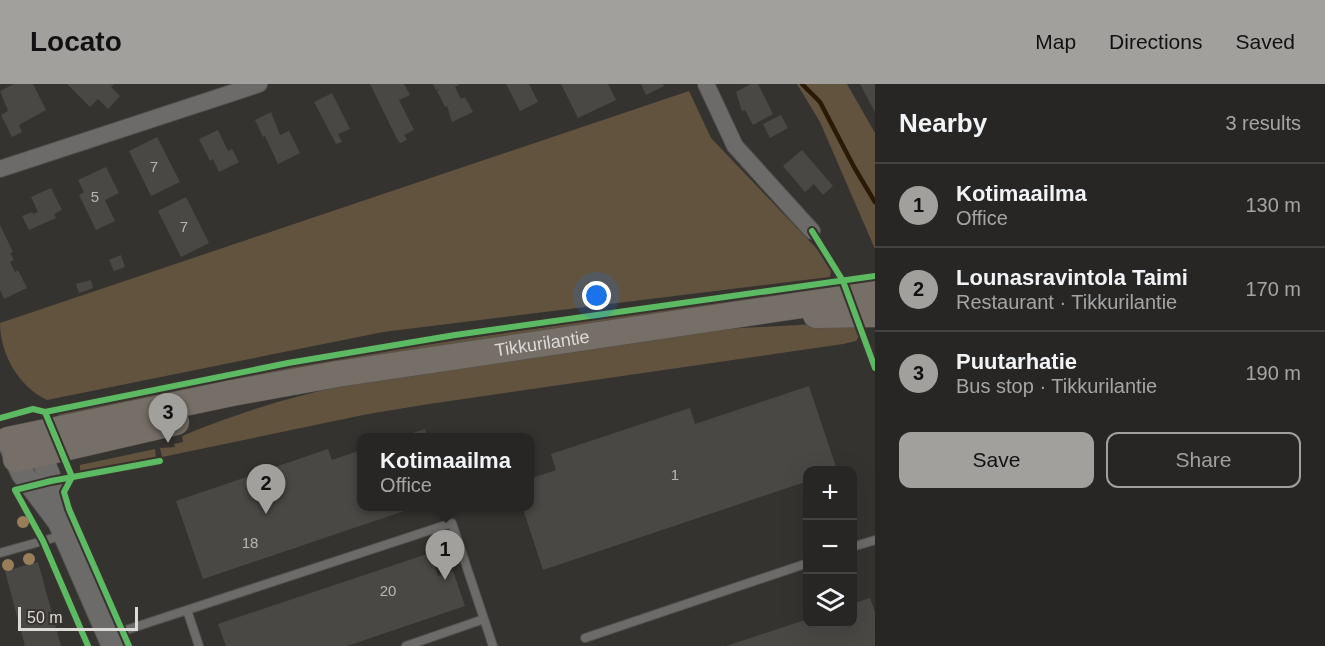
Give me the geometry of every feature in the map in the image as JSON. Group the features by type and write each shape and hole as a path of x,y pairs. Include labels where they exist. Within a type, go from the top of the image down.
{"main road":[{"name":"Tikkurilantie","path":"24,447 232,393 337,374 747,315 875,294"},
{"name":"Tikkurilantie","path":"747,315 875,314"}],"street":[{"path":"0,169 212,91 259,84"},
{"path":"706,84 735,146 812,231"},
{"path":"24,447 51,481 61,528 111,641"}],"lane":[{"path":"111,641 187,610 453,523 493,646"},
{"path":"0,553 61,528"},
{"path":"857,545 875,540"},
{"path":"585,638 803,563"},
{"path":"187,610 199,646"},
{"path":"406,646 484,619"}],"shaded area":[{"path":"797,84 847,84 875,133 875,249 820,122"},
{"path":"689,91 711,138 817,249 831,271 830,277 383,332 47,400 28,387 7,358 0,323"},
{"path":"830,285 838,287 57,417 61,412 289,367 389,350"},
{"path":"852,322 859,336 856,341 843,344 368,414 162,457 160,448 175,447 174,444 183,442 182,436 223,420 307,394 350,384 723,329"},
{"path":"155,449 156,458 80,472 80,465"}],"building":[{"path":"14,84 33,84 46,110 19,125 22,132 12,137 1,115 8,111 0,91"},
{"path":"67,84 114,84 111,87 120,96 108,109 98,99 90,107"},
{"path":"370,84 404,84 410,95 399,100 414,130 404,135 407,140 400,143 397,139"},
{"path":"433,84 460,84 455,87 461,99 465,97 473,112 452,122 447,106 445,107 437,91 439,90 436,90"},
{"path":"506,84 529,84 538,102 520,111"},
{"path":"561,84 608,84 616,100 578,118"},
{"path":"641,84 663,84 664,86 646,95"},
{"path":"751,84 758,84 773,114 753,125 745,110 742,111 736,92"},
{"path":"860,84 875,84 875,112"},
{"path":"332,93 350,129 338,134 342,142 336,144 314,102"},
{"path":"271,112 280,135 289,131 300,153 278,164 255,120"},
{"path":"781,115 788,128 770,138 763,124"},
{"path":"218,130 228,151 232,149 239,162 219,172 213,159 210,161 199,139"},
{"path":"157,137 180,182 151,196 129,151"},
{"path":"802,150 833,186 823,195 814,184 805,192 783,166"},
{"path":"106,167 119,193 105,200 115,221 96,230 79,195 84,192 78,180"},
{"path":"51,188 62,210 54,214 56,218 29,230 22,216 38,212 31,197"},
{"path":"186,197 209,243 181,257 158,211"},
{"path":"0,225 13,252 10,253 14,260 10,262 15,272 18,270 27,288 4,299 0,290"},
{"path":"121,255 125,267 114,271 109,260"},
{"path":"91,280 93,288 79,293 76,284"},
{"path":"809,386 836,466 803,466 803,483 543,570 524,511 534,511 534,477 556,470 551,454 690,408 695,424"},
{"path":"425,429 426,433 413,433"},
{"path":"328,449 332,460 357,451 357,511 404,511 203,579 176,501"},
{"path":"430,553 438,576 453,571 465,606 347,646 226,646 218,624"},
{"path":"38,562 61,646 25,646 5,571"},
{"path":"870,598 875,612 875,646 726,646 803,621 803,628 857,628 857,602"}],"waterway":[{"path":"802,84 820,102 875,202"}],"cycle path":[{"path":"812,231 843,281 875,368"},
{"path":"0,418 33,409 45,412 288,363 455,335 875,276"},
{"path":"45,412 72,477 64,492 69,509 129,646"},
{"path":"88,646 43,541 15,490 160,461"}],"place":[{"name":"Puutarhatie","path":"168,443"},
{"name":"Lounasravintola Taimi","path":"266,514"},
{"name":"Kotimaailma","path":"445,580"}]}
